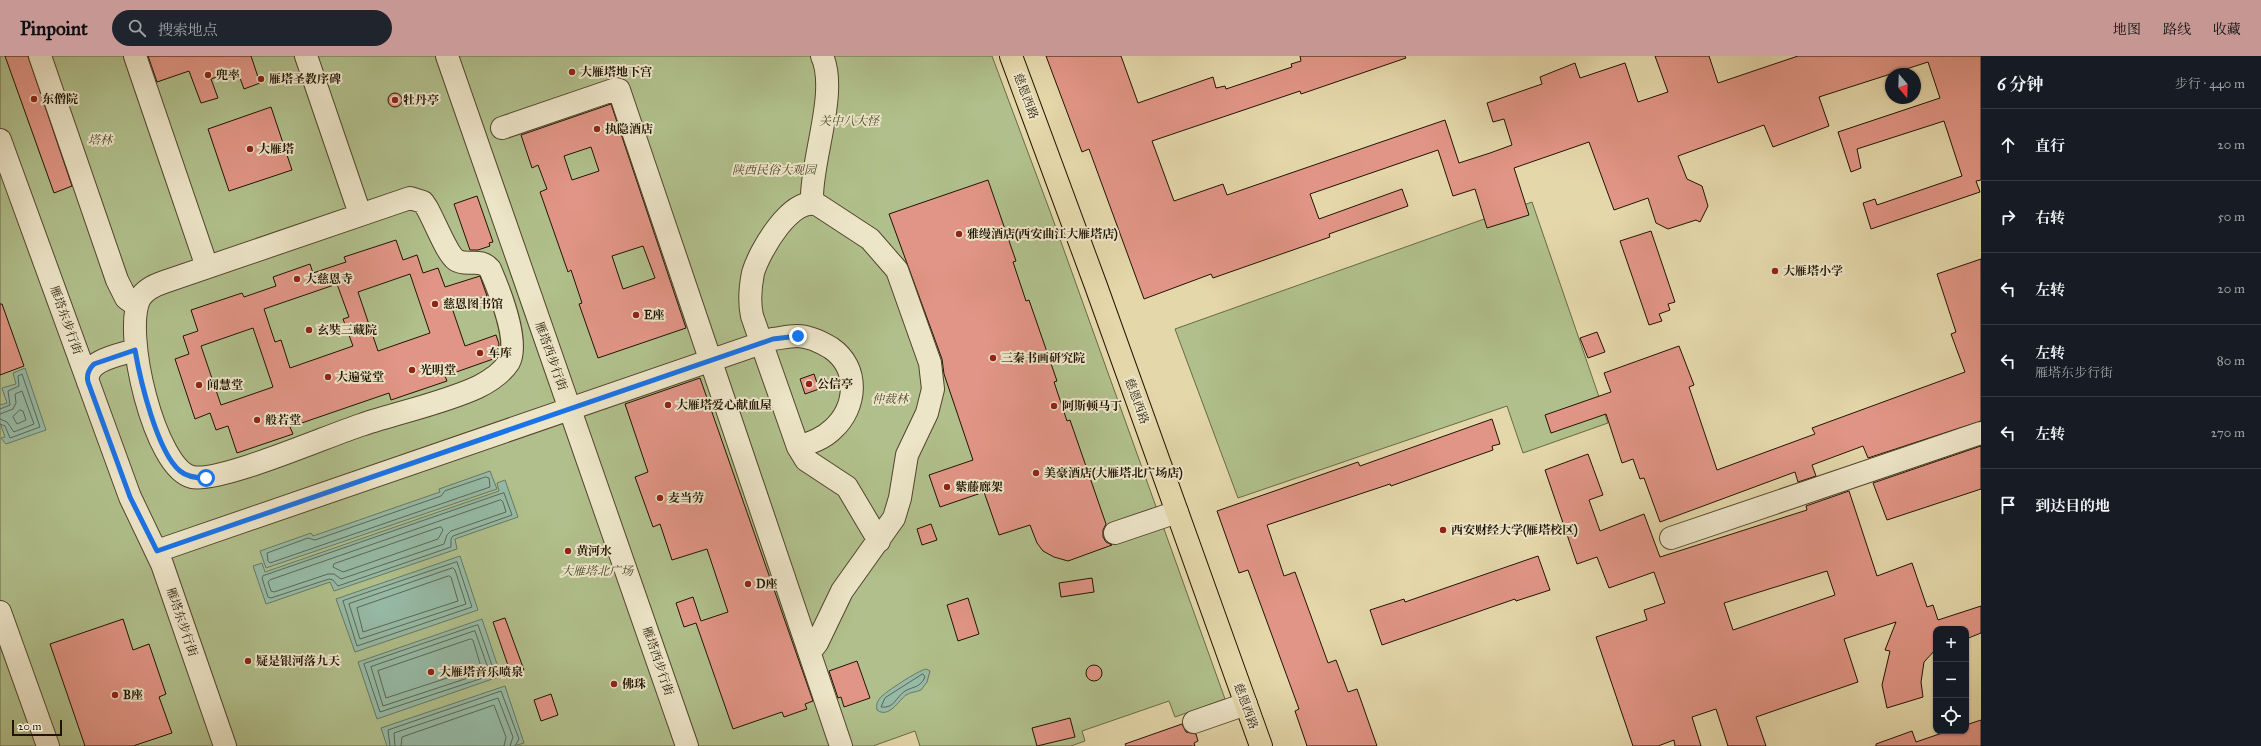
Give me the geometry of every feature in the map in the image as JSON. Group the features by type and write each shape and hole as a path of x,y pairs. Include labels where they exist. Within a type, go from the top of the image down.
{"main road":[{"name":"慈恩西路","path":"1011,56 1261,746"}],"street":[{"path":"40,56 117,280 126,298 137,306"},
{"path":"135,56 207,267"},
{"path":"306,56 360,214"},
{"name":"雁塔西步行街","path":"447,56 542,332 571,409 688,746"},
{"path":"822,56 827,72 826,96 811,201 781,224 770,237 754,272 750,306 760,344 798,447 812,464 847,487 879,541"},
{"path":"502,128 616,89 619,90 700,323 710,361 841,746"},
{"name":"雁塔东步行街","path":"0,140 130,497 157,551 225,746"},
{"path":"403,199 417,199 427,208 448,251 454,258 462,262 478,262 486,265 494,278 513,341 513,348 509,361 498,374 468,391 359,425 228,473 200,478 188,476 180,471 167,454 145,394 135,350 134,330 137,306 140,297 156,285 403,199"},
{"path":"810,652 817,643 842,591 879,541 898,508 907,455 931,402 933,376 896,270 870,239 811,201"},
{"path":"157,551 773,339 798,336 820,341 838,353 850,370 852,383 852,396 841,420 822,438 798,447"},
{"path":"88,382 88,373 94,364 135,350"},
{"path":"1671,538 1981,433"},
{"path":"1115,533 1176,512"},
{"path":"0,612 48,746"},
{"path":"1194,722 1246,704"}],"green space":[{"path":"0,56 992,56 1051,214 1225,699 1175,717 1169,701 1082,731 1085,741 1071,746 920,746 915,731 873,746 0,746"},
{"path":"1532,202 1608,423 1523,453 1507,406 1238,498 1175,329"}],"water":[{"path":"25,368 46,430 6,444 1,438 5,437 0,423 0,405 7,403 2,388 16,384 13,373"},
{"path":"490,471 497,489 266,568 260,551 311,533 313,536 440,492 439,489"},
{"path":"505,480 518,517 455,539 457,549 334,591 330,582 266,604 253,566 262,563 265,572 499,491 497,483"},
{"path":"460,556 478,610 355,652 336,599"},
{"path":"482,619 501,676 377,719 358,662"},
{"path":"926,669 930,671 927,682 921,690 906,695 890,711 881,712 877,710 877,702 883,695 895,686"},
{"path":"505,686 524,743 514,746 387,746 381,728"}],"building":[{"name":"东僧院","path":"5,56 28,56 72,186 54,193"},
{"path":"148,56 251,56 260,83 244,89 237,70 211,79 218,98 201,103 189,71 157,82"},
{"path":"1046,56 1121,56 1138,103 1213,77 1216,88 1225,86 1226,89 1292,67 1291,64 1301,61 1300,56 1405,56 1406,58 1301,94 1300,91 1152,141 1174,201 1223,184 1227,195 1445,120 1459,163 1490,153 1512,145 1504,119 1493,122 1487,103 1542,84 1540,77 1575,63 1580,78 1625,63 1638,102 1668,92 1655,56 1709,56 1718,83 1798,56 1981,56 1981,180 1976,181 1980,192 1871,229 1863,203 1875,199 1877,205 1962,176 1944,121 1857,149 1861,168 1851,172 1838,132 1940,98 1928,62 1909,68 1885,68 1885,76 1819,97 1829,126 1773,147 1764,125 1678,156 1687,179 1702,186 1708,206 1700,222 1696,220 1668,229 1656,223 1648,198 1614,210 1589,142 1514,168 1529,215 1487,228 1475,189 1453,196 1438,150 1310,194 1319,219 1402,189 1408,206 1329,234 1330,237 1213,278 1211,274 1144,299 1089,149 1082,152"},
{"name":"牡丹亭","path":"392,93 398,93 402,97 402,103 398,107 392,107 388,103 388,97"},
{"path":"611,104 686,328 598,358 579,304 582,303 571,270 568,272 540,192 547,189 538,165 532,168 521,135","holes":["591,147 599,171 572,180 564,156","643,246 655,278 623,289 612,256"]},
{"name":"大雁塔","path":"271,107 292,170 229,191 208,129"},
{"path":"988,180 1016,261 1013,262 1026,301 1029,300 1057,381 1054,382 1067,421 1070,420 1106,524 1103,530 1103,537 1106,542 1112,545 1068,561 1054,557 1043,551 1037,543 1030,525 999,535 984,492 940,507 929,475 973,460 944,374 942,359 889,214"},
{"path":"477,196 493,242 489,243 490,246 478,250 470,250 454,204"},
{"path":"1651,231 1675,302 1668,304 1670,310 1659,314 1662,321 1649,325 1620,241"},
{"path":"396,240 403,260 417,255 423,273 438,268 445,287 480,276 487,296 452,308 465,346 496,335 499,344 496,358 445,376 447,381 391,400 389,393 290,427 293,434 237,453 228,426 216,430 210,413 195,419 175,359 189,354 183,336 198,331 191,310 242,293 244,297 276,286 273,277 310,264 313,273 346,262 344,257","holes":["410,274 430,333 378,351 358,292","337,284 349,317 343,319 353,346 290,368 281,340 275,342 264,309","253,328 273,387 221,405 201,346"]},
{"path":"1981,259 1981,421 1868,458 1863,446 1812,465 1816,476 1798,482 1795,472 1660,522 1644,478 1640,479 1633,459 1622,463 1606,414 1551,433 1545,415 1611,392 1604,373 1679,346 1694,385 1689,387 1717,470 1815,434 1812,428 1965,372 1951,334 1956,332 1937,274"},
{"path":"0,304 2,304 24,366 0,375"},
{"path":"1597,332 1605,352 1588,358 1580,338"},
{"name":"公信亭","path":"814,374 819,389 805,394 800,379"},
{"name":"D座","path":"700,378 813,701 805,704 807,709 784,717 782,712 733,729 696,623 684,627 676,603 693,597 701,621 728,612 707,549 672,560 660,524 653,527 635,477 648,472 625,404"},
{"path":"1492,419 1500,444 1492,446 1493,450 1391,486 1390,484 1267,525 1284,576 1295,572 1328,663 1336,660 1348,692 1357,689 1377,746 1307,746 1295,711 1299,709 1248,570 1239,573 1217,511 1358,462 1360,466"},
{"path":"1981,446 1981,489 1887,520 1873,483"},
{"path":"1588,454 1603,495 1589,500 1600,531 1644,514 1660,557 1807,510 1806,506 1849,491 1877,576 1912,563 1927,607 1933,605 1938,620 1981,606 1981,633 1969,638 1969,626 1933,626 1933,652 1924,662 1921,682 1923,697 1887,708 1882,685 1890,651 1885,650 1896,622 1844,639 1858,682 1756,717 1766,746 1728,746 1716,709 1692,717 1701,746 1675,746 1674,740 1658,746 1633,746 1596,637 1647,620 1644,610 1665,603 1654,572 1609,588 1597,557 1577,564 1545,470","holes":["1827,571 1835,595 1733,630 1724,603"]},
{"path":"931,524 937,540 922,545 917,529"},
{"path":"1538,556 1550,590 1516,601 1515,599 1382,645 1370,610 1404,599 1405,602"},
{"path":"1092,578 1094,592 1061,597 1059,583"},
{"path":"968,598 979,634 958,641 947,605"},
{"path":"505,618 524,670 511,674 493,622"},
{"name":"B座","path":"123,619 133,650 149,644 166,694 159,697 172,733 133,746 85,746 50,644"},
{"path":"857,661 870,698 844,707 841,697 838,698 829,671"},
{"path":"1091,665 1097,665 1102,670 1100,679 1097,681 1091,681 1086,676 1086,670"},
{"path":"551,694 558,715 541,721 534,700"},
{"path":"1070,718 1075,737 1037,746 1032,728"},
{"path":"1981,720 1981,746 1876,746 1876,744 1912,731 1916,742 1939,734 1969,734 1969,724"},
{"path":"1182,724 1186,732 1196,734 1198,741 1194,743 1195,746 1126,746 1125,744"}],"place":[{"name":"大雁塔地下宫","path":"572,72"},
{"name":"兜率","path":"208,75"},
{"name":"雁塔圣教序碑","path":"261,79"},
{"name":"东僧院","path":"34,99"},
{"name":"牡丹亭","path":"395,100"},
{"name":"执隐酒店","path":"597,129"},
{"name":"大雁塔","path":"250,149"},
{"name":"雅缦酒店(西安曲江大雁塔店)","path":"959,234"},
{"name":"大雁塔小学","path":"1775,271"},
{"name":"大慈恩寺","path":"297,279"},
{"name":"慈恩图书馆","path":"435,304"},
{"name":"E座","path":"636,315"},
{"name":"玄奘三藏院","path":"309,330"},
{"name":"车库","path":"480,353"},
{"name":"三秦书画研究院","path":"993,358"},
{"name":"光明堂","path":"412,370"},
{"name":"大遍觉堂","path":"328,377"},
{"name":"公信亭","path":"809,384"},
{"name":"闻慧堂","path":"199,385"},
{"name":"大雁塔爱心献血屋","path":"668,405"},
{"name":"阿斯顿马丁","path":"1054,406"},
{"name":"般若堂","path":"257,420"},
{"name":"美豪酒店(大雁塔北广场店)","path":"1036,473"},
{"name":"紫藤廊架","path":"947,487"},
{"name":"麦当劳","path":"660,498"},
{"name":"西安财经大学(雁塔校区)","path":"1443,530"},
{"name":"黄河水","path":"568,551"},
{"name":"D座","path":"748,584"},
{"name":"疑是银河落九天","path":"248,661"},
{"name":"大雁塔音乐喷泉","path":"431,672"},
{"name":"佛珠","path":"614,684"},
{"name":"B座","path":"115,695"}],"route":[{"path":"206,478 184,474 175,466 167,454 145,394 138,369 135,350 94,364 90,368 88,373 88,382 130,497 157,551 773,339 798,336"}],"park label":[{"name":"关中八大怪","path":"849,121"},
{"name":"塔林","path":"100,140"},
{"name":"陕西民俗大观园","path":"774,170"},
{"name":"仲裁林","path":"890,399"},
{"name":"大雁塔北广场","path":"597,571"}]}
